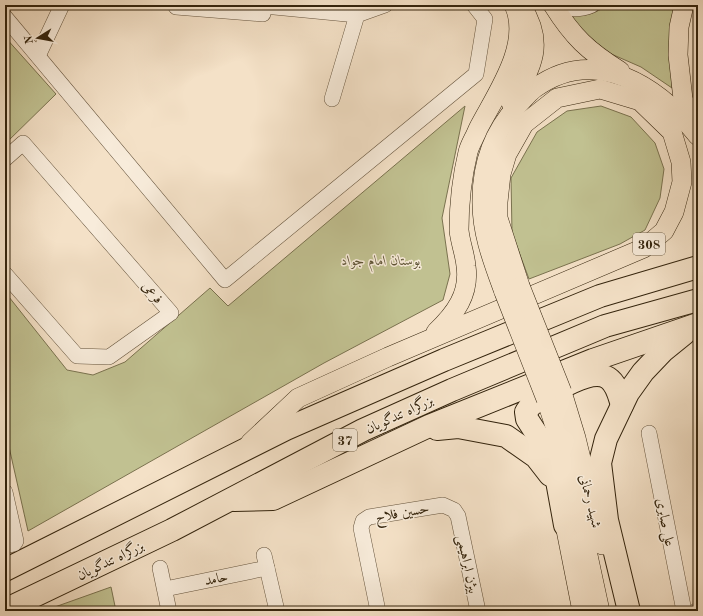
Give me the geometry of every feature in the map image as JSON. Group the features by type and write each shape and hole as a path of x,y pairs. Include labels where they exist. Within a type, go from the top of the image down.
{"highway":[{"name":"37","path":"5,570 153,494 236,455 286,429 444,360 600,296 698,267"},
{"name":"بزرگراه تندگویان","path":"5,610 165,533 363,430 452,390 605,326 698,300"},
{"path":"229,500 273,499 429,426 592,360 698,325"},
{"path":"629,611 607,520 600,463 606,439 628,393 648,367 686,332 698,325"},
{"path":"565,525 553,459 527,419 526,412 531,405 578,380 594,375 608,378 618,389 622,405"},
{"path":"392,444 440,428 458,427 506,436 536,457 551,476 565,525"}],"main road":[{"path":"426,341 453,316 466,287 467,267 459,232 461,190 469,150 514,58 519,40 519,26 514,5"},
{"path":"499,130 532,61 535,40 530,20 521,5"},
{"path":"553,5 568,28 585,47 635,81"},
{"path":"684,5 679,27 678,55 683,99 698,133"},
{"name":"308","path":"554,395 512,289 482,223 484,177 491,145 499,130 514,109 534,88 561,73 581,70 609,72 629,77 652,90 683,117 698,136"},
{"name":"308","path":"236,455 298,398 426,341 644,248 664,231 674,212 682,182 681,162 672,132 640,101 600,89 557,98 524,124 507,154 501,174 498,202 498,218 512,289"},
{"name":"شهید رحمانی","path":"554,395 600,611"},
{"name":"شهید رحمانی","path":"554,395 576,438 618,611"},
{"path":"565,525 582,611"}],"street":[{"path":"38,56 62,5"},
{"path":"176,5 176,7 264,14 264,6 356,10 385,5"},
{"path":"5,17 225,280 476,74 485,19 474,5"},
{"path":"559,5 569,9 578,9 592,5"},
{"path":"332,99 356,10"},
{"name":"فرعی","path":"5,159 23,144 171,313 109,357 77,356 5,274"},
{"name":"علی صابری","path":"649,433 684,611"},
{"path":"5,492 10,544"},
{"name":"حسین فلاح","path":"378,611 361,528 363,521 369,517 443,505 454,510 458,516"},
{"name":"بیژن ابراهیمی","path":"458,516 478,611"},
{"name":"حامد","path":"165,589 266,561 277,611"},
{"path":"160,568 169,611"}],"green space":[{"path":"608,5 675,5 672,88 641,67 609,53 580,29 569,15 580,16 589,14"},
{"path":"5,37 56,94 5,144"},
{"name":"بوستان امام جواد","path":"465,106 442,218 450,274 443,300 324,363 28,531 5,429 5,292 67,370 93,375 125,362 210,288 228,306"},
{"path":"601,106 631,117 655,143 664,169 660,198 645,230 620,244 529,279 512,233 511,178 537,132 567,111"},
{"path":"111,587 116,611 47,611 52,608"}]}
